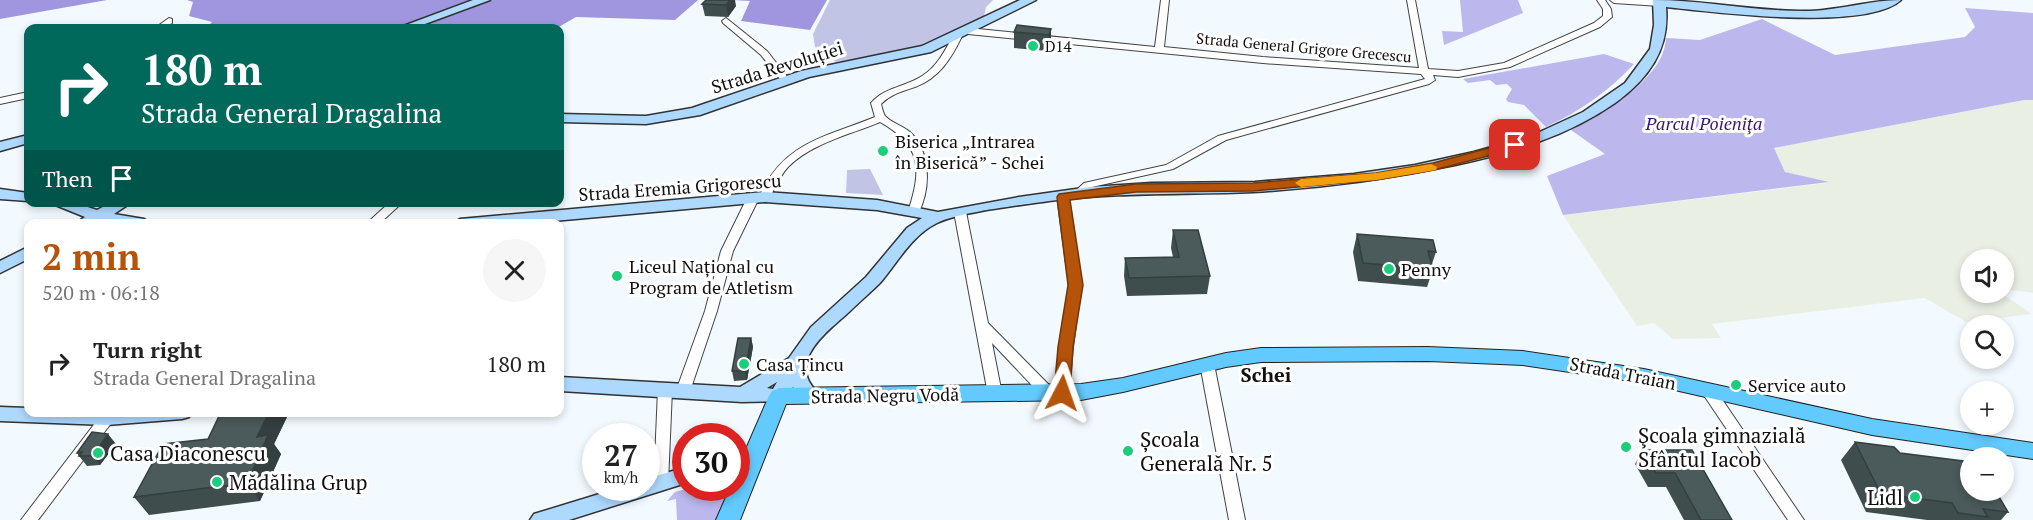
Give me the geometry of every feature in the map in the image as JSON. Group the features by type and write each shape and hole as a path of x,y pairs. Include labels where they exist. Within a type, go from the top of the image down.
{"main road":[{"path":"415,24 484,0"},
{"name":"Strada Revoluției","path":"564,118 628,121 669,117 722,105 832,67 913,53 962,33 1030,0"},
{"path":"750,451 764,429 797,360 817,331 872,281 909,236 939,217 960,212 1136,188 1253,187 1376,176 1434,167 1539,137 1592,112 1610,100 1640,73 1652,58 1660,39 1659,2 1796,15 1851,10 1895,0"},
{"path":"0,147 24,140"},
{"path":"0,194 24,197"},
{"name":"Strada Eremia Grigorescu","path":"515,219 759,197 877,205 939,217"},
{"path":"70,207 115,219"},
{"path":"92,219 115,207"},
{"path":"0,268 24,256"},
{"name":"Strada Traian","path":"1207,364 1245,357 1291,354 1428,354 1523,358 1604,369 1872,427 2033,451"},
{"path":"742,395 797,360"},
{"path":"764,429 790,409 815,396 798,379 797,360"},
{"name":"Strada Negru Vodă","path":"564,384 779,396 1055,393 1123,386 1207,364"},
{"path":"0,414 24,415"},
{"path":"81,417 120,417"},
{"path":"541,520 672,479"},
{"path":"728,520 733,501"}],"street":[{"path":"1159,49 1165,0"},
{"path":"982,325 1033,375 1055,393 1076,285 1070,196 1088,185 1170,167 1222,138 1430,80 1426,72 1411,0"},
{"name":"Strada General Grigore Grecescu","path":"962,33 1426,72 1475,72 1507,65 1597,25 1608,17 1607,9 1601,0"},
{"path":"1614,0 1659,2"},
{"path":"165,24 169,21"},
{"path":"726,21 764,54 786,81"},
{"path":"915,212 921,171 917,149 907,134 881,118 876,103 883,96 926,78 944,61 962,33"},
{"path":"0,101 24,96"},
{"path":"661,483 674,390 711,311 727,251 759,197 787,160 800,152 881,118"},
{"path":"377,219 392,207"},
{"path":"960,212 995,394"},
{"path":"1207,364 1237,520"},
{"path":"1708,390 1796,520"},
{"path":"29,520 108,418"}],"shaded area":[{"path":"0,0 107,0 0,19"},
{"path":"187,0 698,0 675,20 576,17 564,24 210,24 212,22 189,16 193,2"},
{"path":"732,0 827,0 810,30 741,21 750,1"},
{"path":"830,0 993,0 986,7 984,17 908,51 836,62 815,47 813,34"},
{"path":"2033,100 2033,293 2014,290 2014,249 1960,249 1960,303 2014,302 2032,314 2014,316 1960,315 1960,318 1925,298 1712,324 1721,338 1673,339 1654,323 1637,326 1563,215 1827,183 1785,172 1774,148"},
{"path":"870,169 883,195 846,193 847,170"}],"green space":[{"path":"1460,0 1518,0 1523,13 1444,45 1442,31 1463,32"},
{"name":"Parcul Poieniţa","path":"1965,8 2033,13 2033,100 1774,148 1785,172 1829,182 1563,215 1547,176 1605,154 1571,130 1615,104 1644,81 1663,53 1666,38 1700,40 1762,19 1835,55 1965,37 1975,27"},
{"path":"1604,54 1634,64 1593,100 1546,127 1524,105 1508,102 1506,99 1512,89 1507,84 1496,85 1490,80 1468,83 1463,79"},
{"path":"676,501 724,501 716,520 677,520"}],"building":[{"path":"706,0 730,0 726,5 702,4"},
{"path":"1017,25 1051,29 1049,35 1014,32"},
{"path":"1173,230 1198,230 1210,276 1129,278 1125,258 1179,257"},
{"path":"1357,234 1433,240 1436,252 1428,251 1433,269 1363,263"},
{"path":"738,338 751,338 745,371 732,371"},
{"path":"219,417 267,417 257,437 268,435 247,483 134,497 163,444 208,439"},
{"path":"92,432 108,434 93,456 79,456 82,452 77,453"},
{"path":"1855,442 1894,447 1900,453 1960,461 1960,501 2002,501 2008,512 1983,509 1988,517 1958,513 1952,503 1881,494"},
{"path":"1643,450 1692,450 1732,520 1701,520 1675,473 1656,473"}],"slow traffic":[{"path":"1301,183 1376,176 1431,167"}],"place":[{"name":"D14","path":"1033,46"},
{"name":"Biserica „Intrarea în Biserică” - Schei","path":"883,151"},
{"name":"Penny","path":"1389,269"},
{"name":"Liceul Național cu Program de Atletism","path":"617,276"},
{"name":"Casa Țincu","path":"744,364"},
{"name":"Service auto","path":"1736,385"},
{"name":"Şcoala gimnazială Sfântul Iacob","path":"1626,447"},
{"name":"Școala Generală Nr. 5","path":"1128,451"},
{"name":"Casa Diaconescu","path":"98,453"},
{"name":"Mădălina Grup","path":"217,482"},
{"name":"Lidl","path":"1915,497"}],"district":[{"name":"Schei","path":"1266,374"}],"route":[{"path":"1062,393 1065,347 1076,285 1064,197 1136,188 1253,187 1376,176 1434,167 1515,145"}]}
